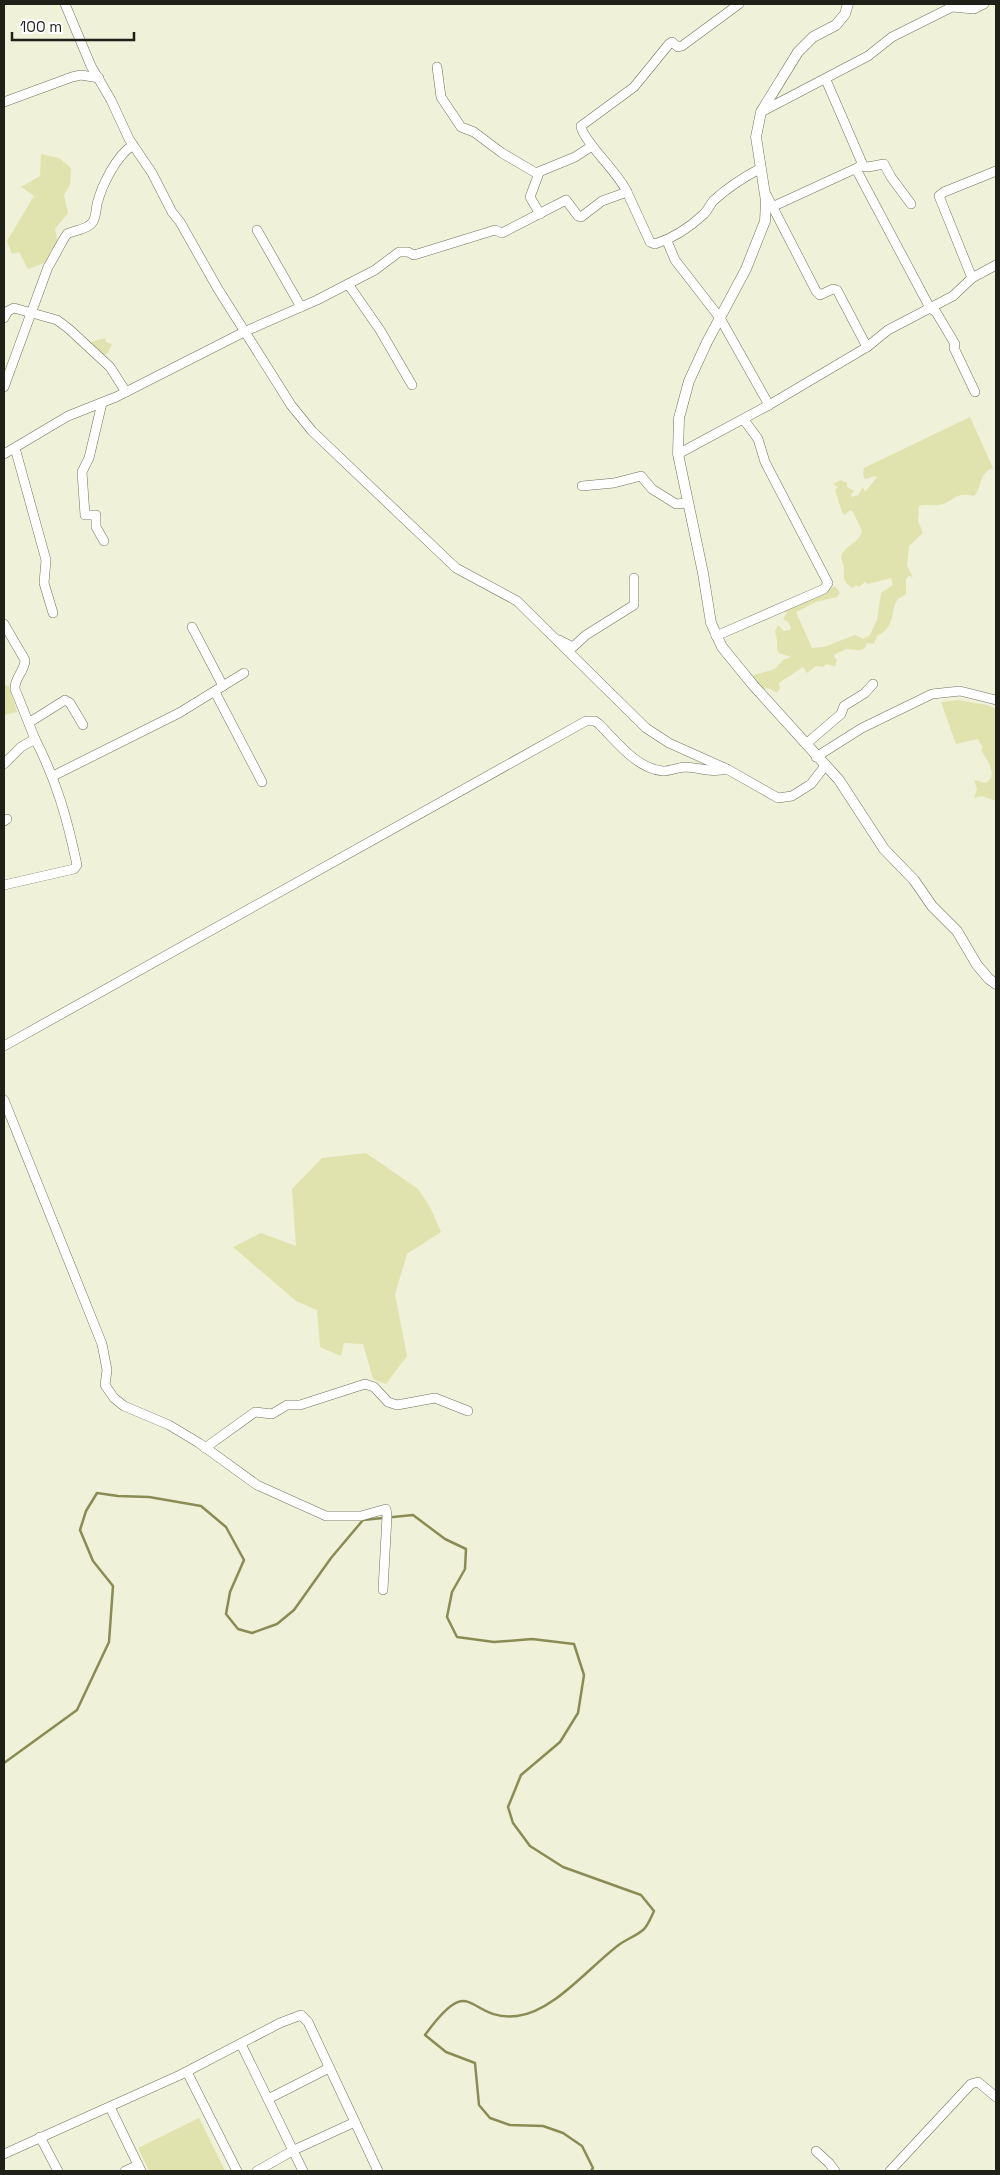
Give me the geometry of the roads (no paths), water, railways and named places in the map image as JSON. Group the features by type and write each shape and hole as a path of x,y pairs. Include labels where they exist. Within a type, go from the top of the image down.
{"street":[{"path":"65,4 98,78 133,145 152,173 172,212 180,222 291,405 312,431 456,568 517,601 588,672 610,690 646,728 657,736 727,769 778,798 785,799 811,784 825,766"},
{"path":"739,4 682,46 678,47 672,42 669,44 634,87 581,126 581,130 592,146 616,172 650,242 654,244 667,241 684,231 706,213 711,203 729,188 761,168"},
{"path":"848,4 845,14 836,24 813,37 798,52 761,112 756,137 765,192 766,214 760,237 746,268 707,342 687,387 679,418 678,454 703,573 711,623 716,636 731,661 816,757 839,780 884,849 914,880 932,906 957,932 977,965 996,984"},
{"path":"761,112 826,80 873,54 892,37 952,7 974,9 984,4"},
{"path":"437,67 443,100 461,127 471,131 502,153 536,173 576,157 592,146"},
{"path":"4,102 72,77 81,75 98,78"},
{"path":"826,80 862,160 859,167 930,308 936,312 955,344 954,348 975,392"},
{"path":"4,387 48,267 58,252 63,238 67,234 86,227 92,222 99,198 119,157 133,145"},
{"path":"772,207 859,167 884,164 911,204"},
{"path":"972,278 939,196 944,192 996,172"},
{"path":"539,173 530,197 540,214"},
{"path":"4,454 68,416 126,392 246,331 348,284 383,266 399,252 408,252 414,255 495,230 502,233 566,200 578,216 581,217 602,201 627,192"},
{"path":"765,192 816,292 820,295 837,290 866,347"},
{"path":"257,230 301,307"},
{"path":"667,241 675,260 720,318 769,406"},
{"path":"678,454 769,406 866,347 888,330 953,296 972,278 996,265"},
{"path":"348,284 380,330 412,385"},
{"path":"4,318 8,311 14,308 57,320 110,367 126,392"},
{"path":"102,403 89,458 82,476 85,515 96,515 96,529 104,541"},
{"path":"716,636 824,589 828,583 764,462 758,439 744,420"},
{"path":"14,448 46,560 44,584 53,613"},
{"path":"582,486 614,483 641,476 652,489 676,504 687,503"},
{"path":"552,636 573,647 586,635 634,605 634,578"},
{"path":"4,624 25,660 24,667 14,685 63,803 77,867 4,885"},
{"path":"192,627 223,686"},
{"path":"53,776 173,717 244,673"},
{"path":"806,744 841,714 844,706 865,693 873,684"},
{"path":"816,757 862,728 932,694 960,691 996,700"},
{"path":"215,692 262,782"},
{"path":"30,722 65,700 70,703 83,725"},
{"path":"4,1046 586,720 595,721 630,755 652,768 667,771 686,767 716,772 727,769"},
{"path":"4,764 21,748 35,739"},
{"path":"4,1100 102,1344 106,1370 104,1379 108,1391 124,1406 169,1425 257,1485 326,1516 361,1516 386,1509 383,1590"},
{"path":"205,1448 255,1412 272,1414 287,1406 300,1405 365,1384 370,1385 388,1402 397,1405 435,1398 468,1411"},
{"path":"4,2154 187,2072 280,2023 301,2015 308,2022 378,2171"},
{"path":"240,2044 304,2171"},
{"path":"268,2099 329,2068"},
{"path":"187,2072 237,2171"},
{"path":"890,2171 971,2084 978,2082 996,2097"},
{"path":"110,2107 139,2168 124,2171"},
{"path":"257,2171 294,2150 355,2122"},
{"path":"40,2138 58,2171"},
{"path":"816,2151 835,2171"}],"waterway":[{"path":"4,1763 77,1710 109,1642 113,1586 93,1561 80,1530 86,1511 97,1493 149,1497 201,1506 226,1527 244,1560 230,1592 226,1614 238,1629 252,1633 277,1624 294,1610 331,1558 363,1520 413,1515 445,1539 466,1549 465,1569 452,1592 447,1617 457,1637 494,1642 532,1639 574,1644 584,1675 578,1713 560,1742 521,1775 508,1807 513,1823 530,1846 563,1867 641,1895 654,1911 643,1930 620,1944 572,1986 545,2006 531,2013 517,2016 500,2016 462,2001 453,2005 441,2015 425,2035 446,2052 475,2063 479,2105 490,2118 510,2125 543,2126 563,2133 582,2146 593,2168 591,2171"}]}
